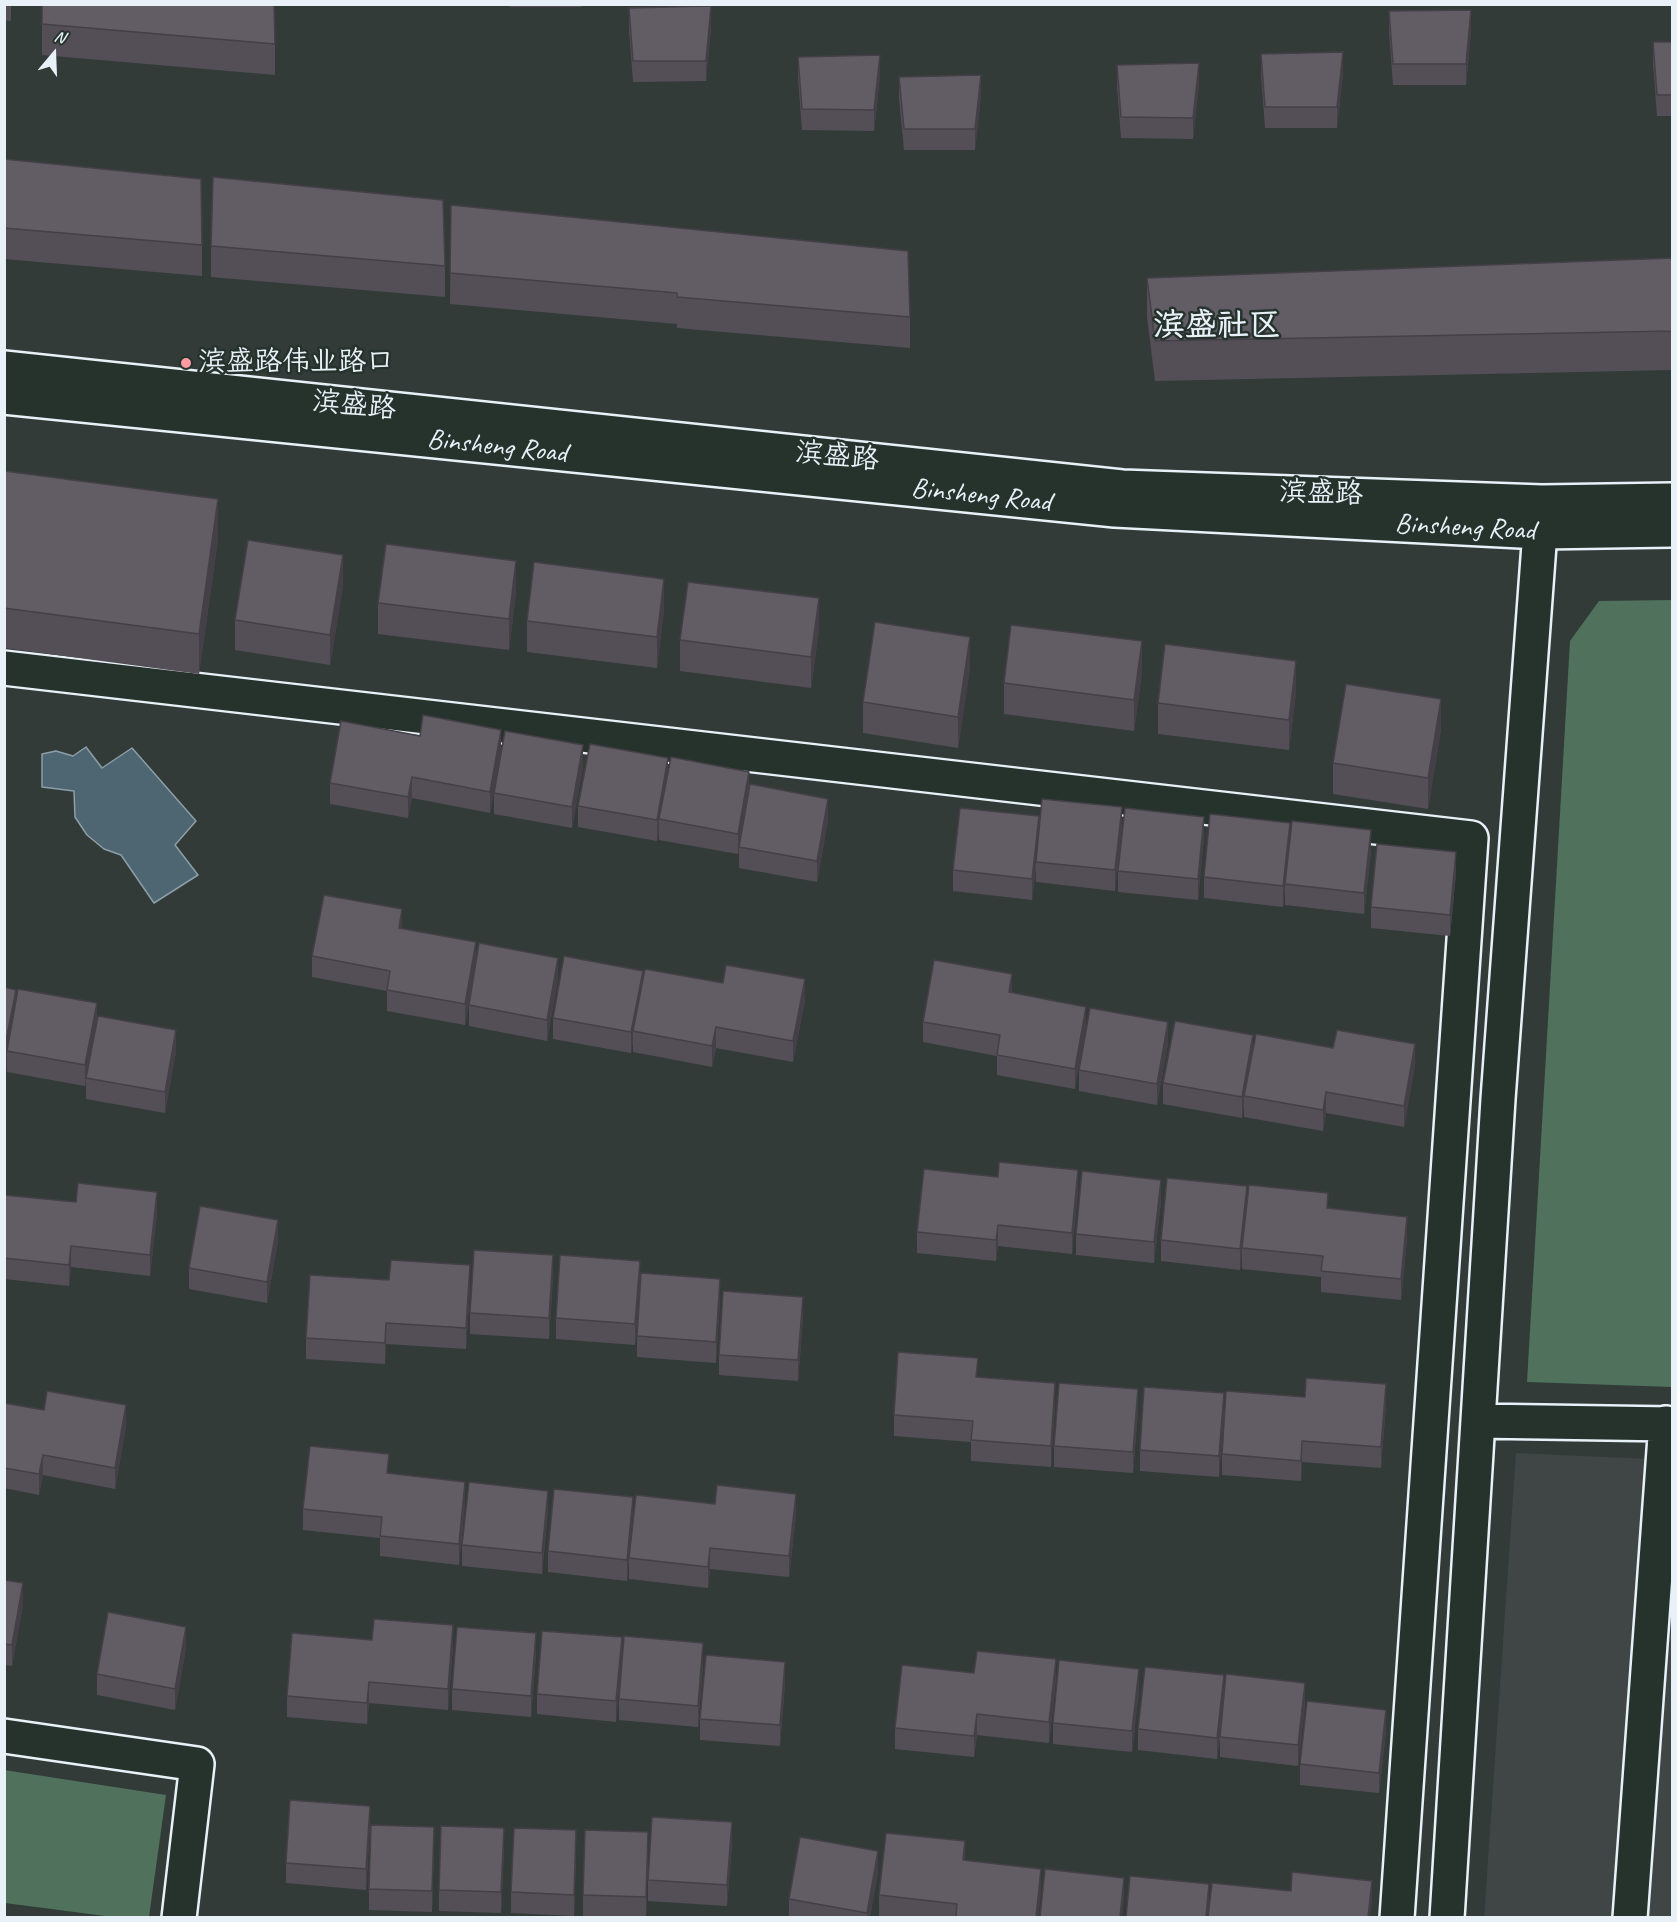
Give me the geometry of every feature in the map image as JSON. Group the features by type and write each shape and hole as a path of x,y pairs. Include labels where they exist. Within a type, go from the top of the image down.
{"main road":[{"name":"滨盛路","path":"4,368 1122,487 1541,517 1672,500"},
{"name":"Binsheng Road","path":"4,397 1115,510 1541,517 1672,530"},
{"path":"1447,1917 1498,1099 1541,517"},
{"path":"4,668 1471,838 1397,1917"},
{"path":"1478,1421 1669,1423 1630,1917"},
{"path":"4,1736 197,1764 179,1917"}],"shaded area":[{"path":"1516,1453 1672,1460 1672,1917 1484,1918"}],"green space":[{"path":"1672,600 1672,1387 1527,1382 1570,641 1599,601"},
{"path":"4,1770 166,1795 149,1917 113,1917 5,1903"}],"water":[{"path":"86,747 102,768 132,748 196,821 175,845 198,875 154,903 121,855 104,849 87,835 75,817 74,791 42,787 42,754 56,751 73,756"}],"building":[{"path":"42,4 274,4 275,44 42,24"},
{"path":"711,6 706,61 633,61 629,8"},
{"path":"1471,10 1466,64 1393,64 1389,11"},
{"path":"1653,42 1672,42 1672,95 1657,95"},
{"path":"1343,52 1337,107 1265,107 1261,54"},
{"path":"880,55 874,110 802,109 798,57"},
{"path":"1199,63 1193,118 1121,117 1117,65"},
{"path":"981,75 975,129 904,129 899,77"},
{"path":"4,159 201,179 202,245 4,228"},
{"path":"213,177 443,200 445,266 211,246"},
{"path":"451,205 908,251 910,317 677,297 677,293 450,273"},
{"path":"1672,258 1672,331 1155,341 1147,278"},
{"path":"4,471 218,499 199,634 4,608"},
{"path":"248,540 343,555 330,635 235,620"},
{"path":"386,544 516,561 509,619 378,603"},
{"path":"534,562 664,579 657,637 527,621"},
{"path":"688,582 819,598 811,657 680,640"},
{"path":"875,622 970,637 958,717 863,702"},
{"path":"1011,625 1142,641 1134,700 1004,683"},
{"path":"1165,644 1296,661 1289,720 1158,703"},
{"path":"1346,684 1441,699 1428,778 1333,763"},
{"path":"423,715 501,730 490,792 412,777 408,797 330,783 341,721 420,736"},
{"path":"505,731 583,745 572,807 494,793"},
{"path":"590,744 668,758 657,820 578,806"},
{"path":"671,757 749,772 738,834 659,819"},
{"path":"750,784 828,799 817,861 739,847"},
{"path":"1042,799 1122,807 1115,870 1036,862"},
{"path":"960,808 1039,816 1032,879 953,870"},
{"path":"1125,808 1204,817 1198,879 1118,871"},
{"path":"1210,814 1290,823 1283,886 1204,877"},
{"path":"1292,821 1371,830 1364,893 1285,884"},
{"path":"1377,844 1456,852 1450,915 1371,907"},
{"path":"324,895 402,909 399,928 476,942 465,1004 387,990 390,971 312,956"},
{"path":"479,943 558,958 547,1020 469,1005"},
{"path":"564,956 643,971 631,1032 553,1018"},
{"path":"934,960 1012,974 1009,992 1086,1007 1075,1069 997,1055 1000,1035 923,1022"},
{"path":"726,965 805,979 793,1041 716,1027 712,1046 633,1031 645,969 723,983"},
{"path":"4,987 16,990 4,1051"},
{"path":"18,989 97,1003 85,1065 7,1051"},
{"path":"1090,1008 1168,1022 1157,1084 1079,1070"},
{"path":"98,1016 176,1030 165,1092 86,1078"},
{"path":"1175,1021 1253,1035 1242,1097 1163,1083"},
{"path":"1337,1030 1415,1044 1404,1106 1326,1092 1323,1110 1244,1096 1256,1034 1333,1048"},
{"path":"999,1162 1078,1170 1072,1233 998,1225 996,1240 917,1232 924,1169 998,1177"},
{"path":"1082,1171 1161,1180 1154,1242 1076,1234"},
{"path":"1167,1178 1247,1186 1240,1249 1161,1240"},
{"path":"78,1183 157,1192 150,1255 71,1246 69,1265 4,1258 4,1195 76,1202"},
{"path":"1249,1185 1328,1193 1327,1208 1407,1217 1401,1279 1321,1271 1323,1256 1242,1248"},
{"path":"200,1206 278,1220 267,1282 189,1268"},
{"path":"474,1250 553,1255 549,1318 470,1313"},
{"path":"560,1255 640,1261 635,1324 556,1318"},
{"path":"391,1260 470,1265 466,1328 386,1323 385,1343 306,1338 310,1275 389,1280"},
{"path":"641,1273 720,1279 716,1342 637,1336"},
{"path":"723,1291 803,1297 798,1360 719,1355"},
{"path":"898,1352 978,1358 976,1377 1055,1383 1051,1446 971,1440 973,1421 894,1415"},
{"path":"1306,1378 1386,1384 1381,1447 1302,1441 1301,1461 1222,1454 1226,1391 1305,1397"},
{"path":"1059,1383 1138,1389 1133,1452 1054,1446"},
{"path":"1144,1387 1224,1393 1219,1456 1140,1450"},
{"path":"47,1391 126,1405 115,1468 43,1455 39,1474 4,1468 4,1403 44,1410"},
{"path":"310,1446 389,1454 387,1473 465,1482 459,1544 380,1536 382,1517 303,1509"},
{"path":"469,1482 548,1491 542,1553 462,1545"},
{"path":"717,1485 796,1494 789,1556 710,1548 708,1567 629,1558 636,1495 715,1504"},
{"path":"554,1489 633,1497 627,1560 548,1551"},
{"path":"4,1580 23,1583 12,1645 4,1644"},
{"path":"108,1612 186,1627 175,1689 97,1674"},
{"path":"374,1619 453,1625 448,1689 369,1682 367,1703 287,1696 292,1633 372,1640"},
{"path":"457,1627 536,1633 531,1696 452,1689"},
{"path":"542,1631 622,1637 616,1701 537,1694"},
{"path":"624,1636 703,1643 698,1706 619,1699"},
{"path":"977,1651 1056,1659 1049,1722 977,1714 974,1736 895,1728 902,1665 974,1673"},
{"path":"706,1655 785,1662 780,1725 700,1719"},
{"path":"1059,1660 1139,1669 1132,1731 1053,1723"},
{"path":"1145,1667 1224,1675 1217,1738 1138,1729"},
{"path":"1226,1674 1305,1683 1298,1745 1220,1737"},
{"path":"1307,1701 1386,1710 1379,1773 1300,1764"},
{"path":"290,1800 370,1806 366,1869 286,1863"},
{"path":"652,1817 732,1822 727,1885 648,1880"},
{"path":"371,1825 434,1827 432,1891 369,1889"},
{"path":"441,1826 504,1828 501,1892 439,1890"},
{"path":"514,1828 576,1830 574,1895 511,1892"},
{"path":"585,1830 648,1832 646,1897 583,1895"},
{"path":"886,1833 965,1841 963,1860 1041,1869 1036,1917 956,1917 957,1904 879,1895"},
{"path":"800,1837 878,1851 867,1913 789,1899"},
{"path":"1045,1869 1124,1878 1120,1917 1040,1917"},
{"path":"1292,1872 1372,1881 1368,1917 1208,1917 1212,1883 1291,1891"},
{"path":"1130,1876 1209,1884 1206,1917 1126,1917"}],"place":[{"name":"滨盛路伟业路口","path":"186,363"}],"district":[{"name":"滨盛社区","path":"1217,327"}]}
